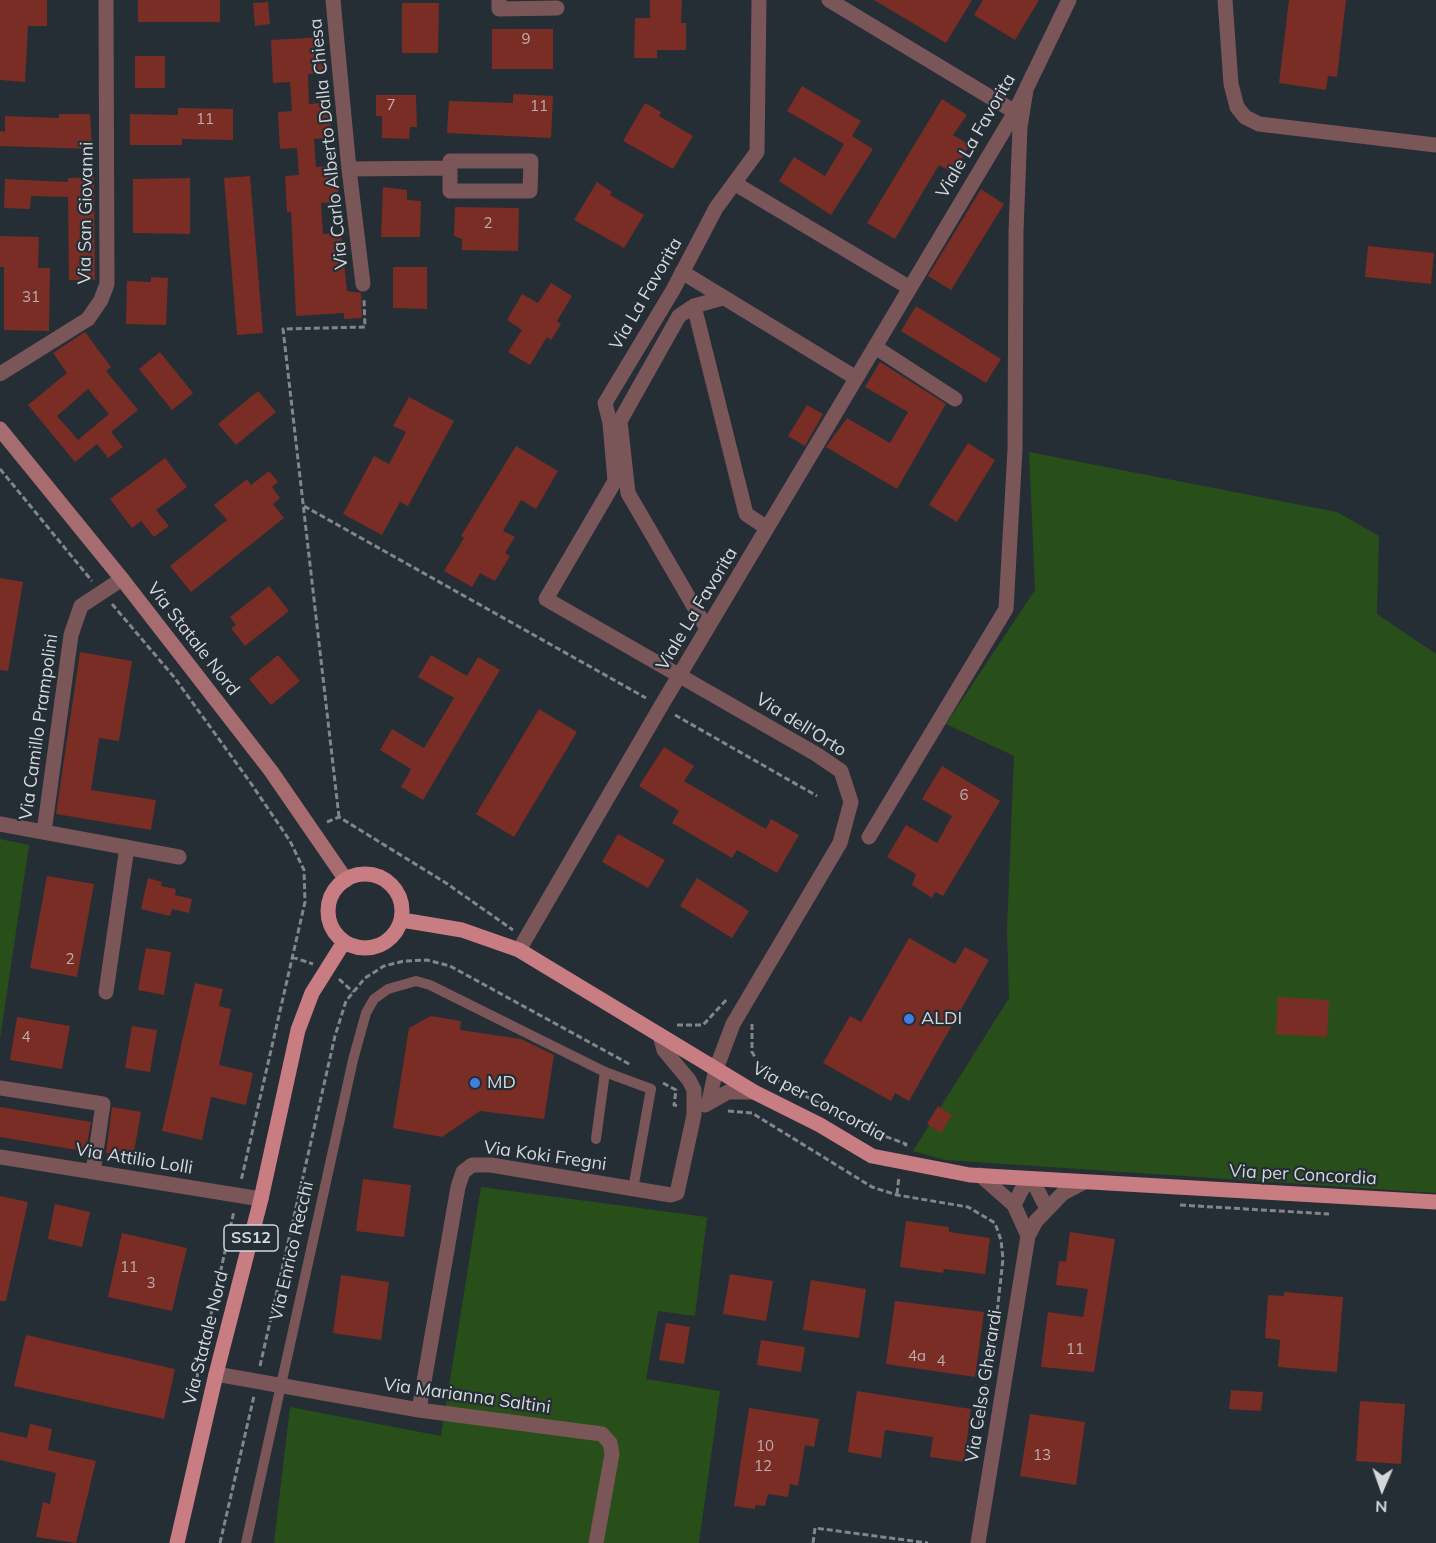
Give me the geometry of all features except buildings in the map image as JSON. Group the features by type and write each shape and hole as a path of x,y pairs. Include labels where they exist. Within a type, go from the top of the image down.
{"main road":[{"name":"Via Statale Nord","path":"0,429 122,579 271,771 346,880"},
{"path":"364,875 382,878 399,895 402,920 389,940 379,946 355,947 344,942 331,925 329,905 338,886 346,880 364,875"},
{"name":"Via per Concordia","path":"402,920 462,930 523,944 660,1035 754,1092 820,1125 872,1156 980,1175 1436,1202"},
{"name":"Via Statale Nord","path":"177,1543 216,1374 261,1199 298,1030 312,993 344,942"}],"street":[{"name":"Via San Giovanni","path":"0,374 88,319 101,300 106,284 106,0"},
{"name":"Via Carlo Alberto Dalla Chiesa","path":"333,0 349,169 363,284"},
{"path":"499,0 499,9 557,8"},
{"name":"Via La Favorita","path":"546,599 615,481 610,423 605,404 682,272 716,208 757,152 759,0"},
{"path":"829,0 1015,112"},
{"name":"Viale La Favorita","path":"523,944 706,629 1015,112 1069,0"},
{"path":"1225,0 1231,84 1237,107 1245,117 1259,124 1436,145"},
{"path":"869,837 1006,609 1015,450 1020,127 1026,90"},
{"path":"450,161 531,161 530,191 450,190 450,168 450,161"},
{"path":"349,169 450,168"},
{"path":"734,183 910,288"},
{"path":"682,272 856,378"},
{"path":"706,629 628,493 620,421 679,316 694,306 723,298"},
{"path":"694,306 746,514 767,528"},
{"path":"875,347 955,399"},
{"name":"Via Camillo Prampolini","path":"44,832 71,635 81,606 122,579"},
{"name":"Via dell'Orto","path":"546,599 816,754 841,771 851,802 840,843 733,1024 700,1109"},
{"path":"0,824 179,857"},
{"path":"106,992 127,847"},
{"path":"660,1035 664,1050 689,1080 694,1090 716,1069"},
{"path":"0,1088 103,1104 93,1172"},
{"name":"Via Koki Fregni","path":"419,1410 458,1187 464,1172 472,1165 491,1165 671,1195 677,1193 700,1109 694,1090"},
{"path":"700,1109 728,1092 754,1092"},
{"name":"Via Attilio Lolli","path":"0,1157 261,1199"},
{"path":"980,1175 1014,1205 1028,1237"},
{"path":"1014,1205 1022,1190 1032,1179 1047,1209"},
{"name":"Via Celso Gherardi","path":"978,1543 1028,1237 1047,1209 1063,1193 1084,1182"},
{"name":"Via Marianna Saltini","path":"216,1374 419,1410 602,1434 610,1443 612,1454 596,1543"}],"lane":[{"name":"Via Enrico Recchi","path":"246,1543 279,1385 366,1013 374,999 388,989 416,981 462,998 605,1072 651,1089 633,1189"},
{"path":"596,1139 605,1072"}],"path":[{"path":"339,817 283,329 364,327 363,284"},
{"path":"0,469 181,686 290,841 304,870 305,902 267,1057 194,1390"},
{"path":"303,506 817,796"},
{"path":"310,830 339,817"},
{"path":"339,817 446,883 523,944"},
{"path":"220,1543 335,1036 346,1001 365,978 384,966 404,961 427,960 450,966 634,1067"},
{"path":"674,1023 680,1026 703,1025 728,998 758,1014 753,1021 752,1052 759,1064 773,1078 865,1129 906,1144 897,1195"},
{"path":"655,1078 676,1090 674,1105 752,1113 872,1187 897,1195 968,1207 995,1223 1003,1259 997,1319"},
{"path":"1179,1205 1331,1214"},
{"path":"999,1236 1028,1237"},
{"path":"978,1427 995,1329"},
{"path":"813,1543 815,1528 928,1543"}],"green space":[{"path":"1029,452 1337,512 1379,536 1377,614 1436,654 1436,1193 945,1160 913,1151 1009,998 1007,929 1014,756 946,724 1035,590"},
{"path":"0,839 29,845 0,1039"},
{"path":"481,1187 707,1217 695,1316 658,1311 646,1379 720,1391 699,1543 274,1543 290,1407 441,1436"}],"place":[{"name":"ALDI","path":"909,1019"},
{"name":"MD","path":"475,1083"}]}
